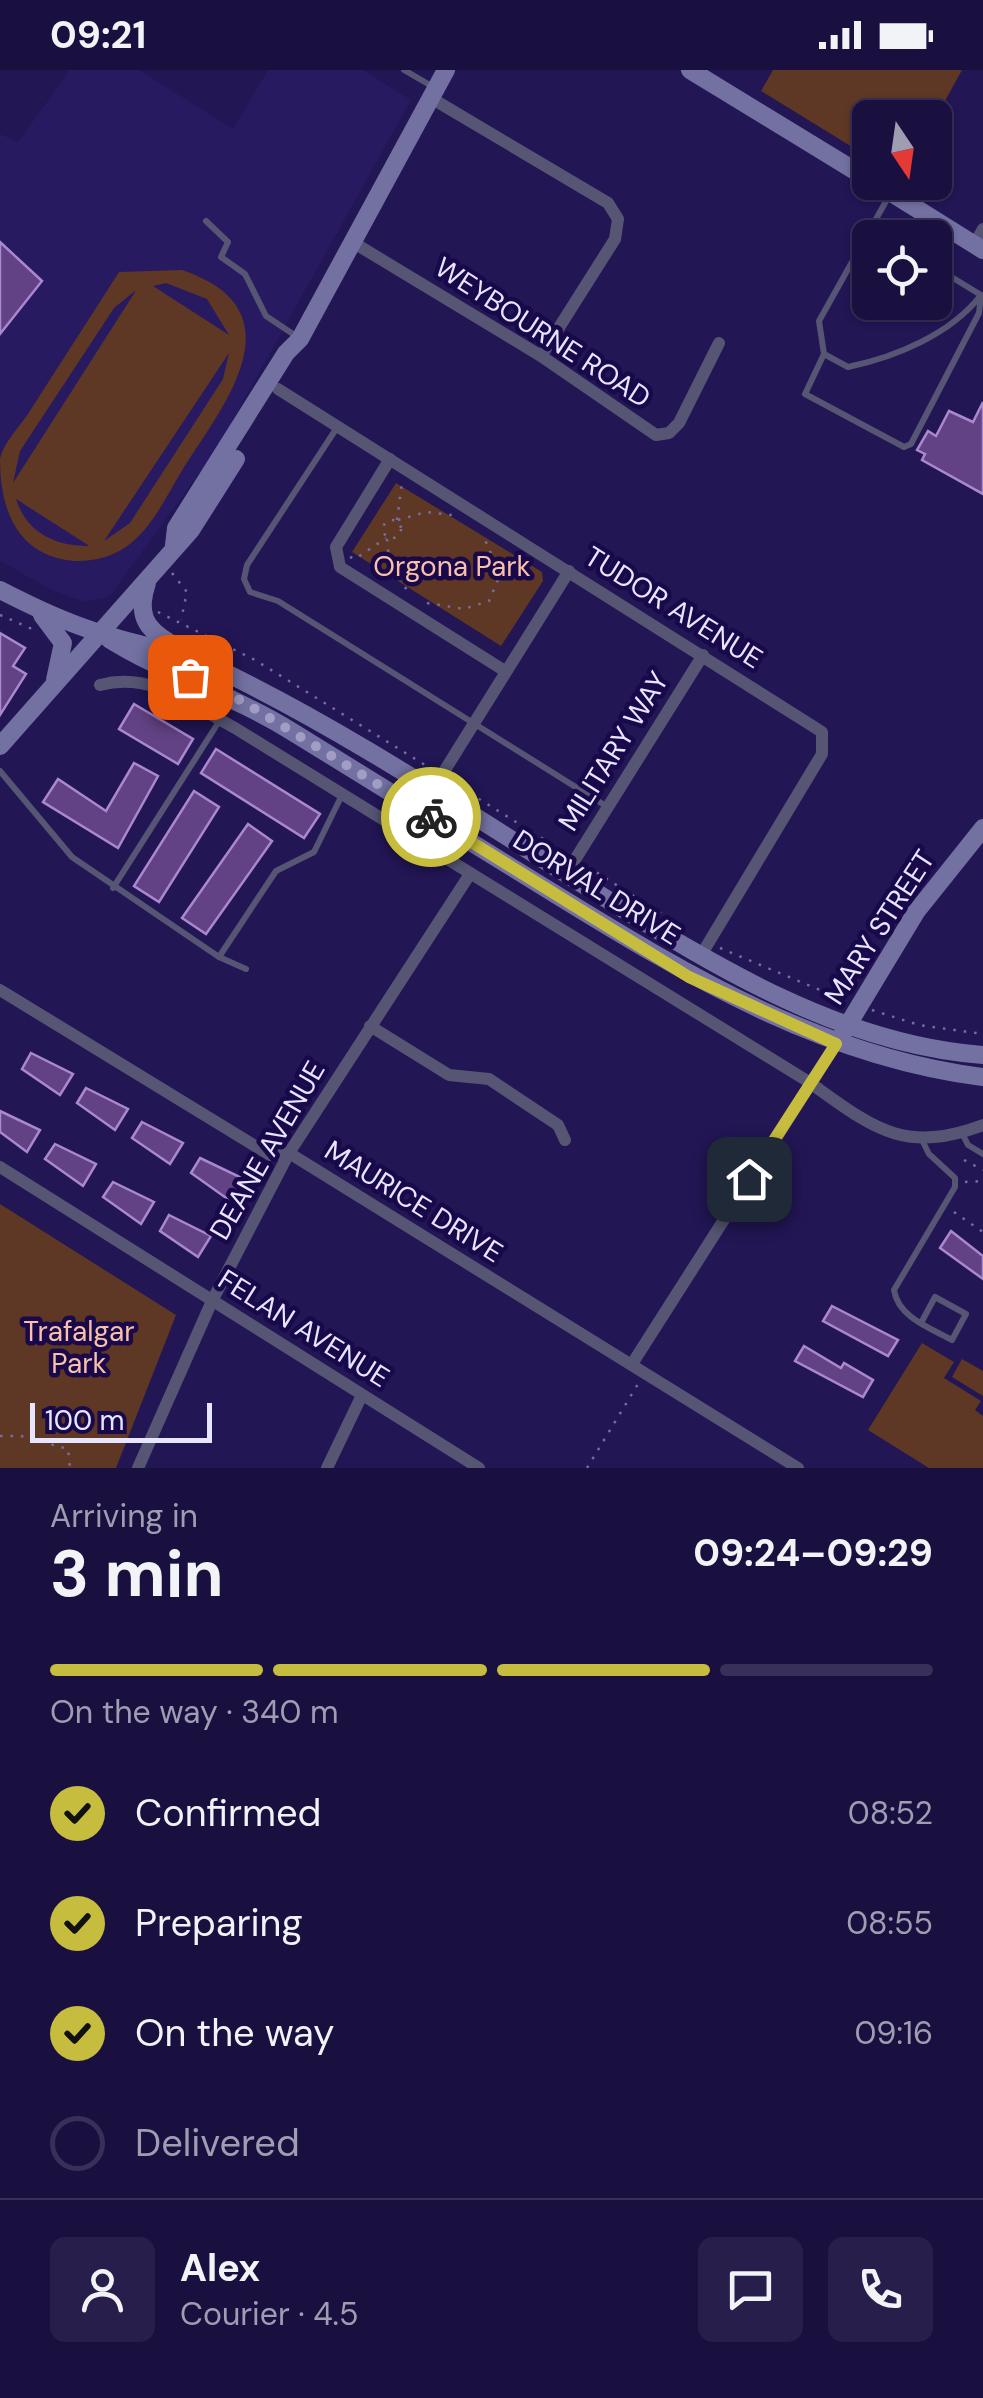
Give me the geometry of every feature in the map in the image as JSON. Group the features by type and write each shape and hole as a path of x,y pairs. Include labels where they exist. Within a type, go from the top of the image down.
{"main road":[{"path":"0,746 207,508 278,390 300,340 446,70"},
{"path":"690,70 852,169"},
{"path":"904,200 980,241"},
{"path":"174,546 176,528 286,353 300,340"},
{"path":"152,571 142,602 145,623 192,657"},
{"name":"DORVAL DRIVE","path":"0,590 242,701 689,977 836,1044 947,1072 983,1076"},
{"path":"30,605 50,622 63,643 51,690"},
{"name":"DORVAL DRIVE","path":"100,633 160,645 192,657 358,743 700,957 848,1026 925,1046 983,1054"},
{"name":"MARY STREET","path":"836,1044 916,912 983,828"}],"street":[{"path":"434,93 608,203 618,219 615,240 540,356"},
{"name":"WEYBOURNE ROAD","path":"354,242 540,356 656,435 669,433 679,423 718,343"},
{"name":"TUDOR AVENUE","path":"278,390 818,726 824,743 770,844 700,957"},
{"path":"390,459 336,547 340,567 505,671"},
{"path":"420,810 569,570"},
{"name":"MILITARY WAY","path":"566,874 702,654"},
{"path":"100,685 128,678 169,692 220,720 809,1082 876,1130 922,1140 983,1124"},
{"name":"DEANE AVENUE","path":"138,1468 212,1300 289,1153 470,874"},
{"name":"MAURICE DRIVE","path":"0,990 270,1154 289,1153 798,1468"},
{"path":"370,1026 449,1075 489,1079 558,1125 566,1140"},
{"name":"MARY STREET","path":"632,1364 836,1044"},
{"name":"FELAN AVENUE","path":"0,1167 480,1468"},
{"path":"326,1468 362,1395"}],"lane":[{"path":"404,70 434,93"},
{"path":"206,221 228,242 221,256 246,274 266,316 300,340"},
{"path":"852,263 820,321 824,354 805,394 904,446 911,444 979,313 982,293"},
{"path":"952,276 982,293"},
{"path":"824,354 848,367 870,363 942,331 966,314 982,293"},
{"path":"338,426 247,566 246,586 607,807"},
{"path":"113,888 220,720"},
{"path":"0,772 72,857 218,957 246,969"},
{"path":"218,957 276,871 314,852 341,797"},
{"path":"962,1132 968,1145 983,1154"},
{"path":"921,1322 935,1297 966,1314 952,1340 921,1322 901,1309 894,1290 944,1206 955,1178 929,1154 922,1140"}],"path":[{"path":"346,555 355,559 400,534 396,521 402,482"},
{"path":"408,592 389,560 384,524 426,512 452,515"},
{"path":"427,604 464,610 489,601 498,589 500,575 482,534"},
{"path":"172,571 187,592 182,620"},
{"path":"145,623 154,610 255,660 432,769"},
{"path":"0,615 41,635"},
{"path":"451,780 566,853"},
{"path":"584,865 682,926"},
{"path":"964,1160 983,1170"},
{"path":"964,1182 983,1182"},
{"path":"944,1206 983,1232"},
{"path":"586,1468 639,1383 632,1364"},
{"path":"0,1436 21,1436 68,1449 70,1468"}],"shaded area":[{"path":"70,70 139,70 233,129 268,70 363,70 411,100 216,450 110,596 85,602 52,590 0,561 0,134 18,142"}],"green space":[{"path":"773,70 962,70 945,100 852,100 852,147 761,91"},
{"path":"182,270 218,287 238,309 246,333 243,359 218,414 144,531 126,547 107,556 87,561 66,560 34,547 16,527 5,502 0,459 119,272","holes":["166,283 207,299 229,335 153,286","135,291 13,483 20,451 114,308","229,353 223,379 130,523 104,541","16,499 89,546 44,535 21,511"]},
{"name":"Orgona Park","path":"396,483 542,572 543,581 501,646 352,552"},
{"name":"Trafalgar Park","path":"0,1204 176,1315 116,1468 0,1468"},
{"path":"922,1343 954,1362 944,1378 981,1401 975,1410 983,1416 983,1468 929,1468 868,1430"},
{"path":"962,1359 983,1371 983,1396 952,1377"}],"building":[{"path":"0,242 42,281 0,334"},
{"path":"983,402 983,494 922,460 925,454 917,450 928,431 936,436 949,411 973,422"},
{"path":"0,633 25,648 13,666 26,674 0,715"},
{"path":"134,704 193,739 178,764 119,729"},
{"path":"216,749 320,814 304,838 201,773"},
{"path":"134,763 158,776 118,848 43,802 58,779 106,811"},
{"path":"194,791 219,807 159,902 134,886"},
{"path":"248,824 272,841 206,934 182,918"},
{"path":"31,1053 73,1074 60,1095 22,1069"},
{"path":"86,1088 128,1109 115,1130 77,1103"},
{"path":"0,1111 40,1130 27,1152 0,1132"},
{"path":"142,1122 183,1143 170,1164 132,1138"},
{"path":"55,1144 96,1164 83,1186 45,1159"},
{"path":"200,1158 242,1178 229,1200 191,1173"},
{"path":"113,1182 154,1202 141,1224 103,1197"},
{"path":"169,1215 211,1236 198,1257 160,1231"},
{"path":"951,1231 983,1256 983,1279 940,1248"},
{"path":"832,1306 898,1340 888,1356 823,1321"},
{"path":"804,1346 841,1368 844,1363 873,1380 863,1397 795,1361"}],"way so far":[{"path":"190,677 242,701 431,817"}],"route":[{"path":"431,817 689,977 836,1044 749,1179"}]}
